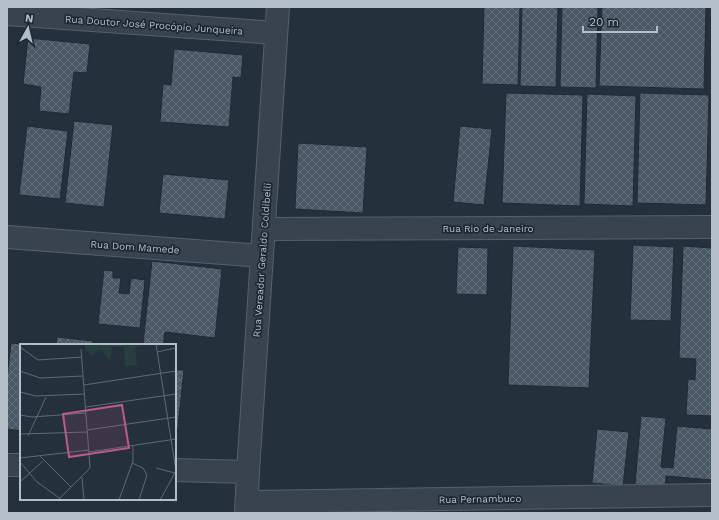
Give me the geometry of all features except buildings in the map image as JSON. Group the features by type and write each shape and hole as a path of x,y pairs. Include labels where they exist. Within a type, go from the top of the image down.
{"street":[{"name":"Rua Vereador Geraldo Coldibelli","path":"247,507 278,7"},
{"name":"Rua Doutor José Procópio Junqueira","path":"7,14 276,33"},
{"name":"Rua Rio de Janeiro","path":"264,229 712,227"},
{"name":"Rua Dom Mamede","path":"7,237 262,256"},
{"path":"7,465 20,466"},
{"path":"176,470 248,472"},
{"name":"Rua Pernambuco","path":"247,507 712,496"}]}
